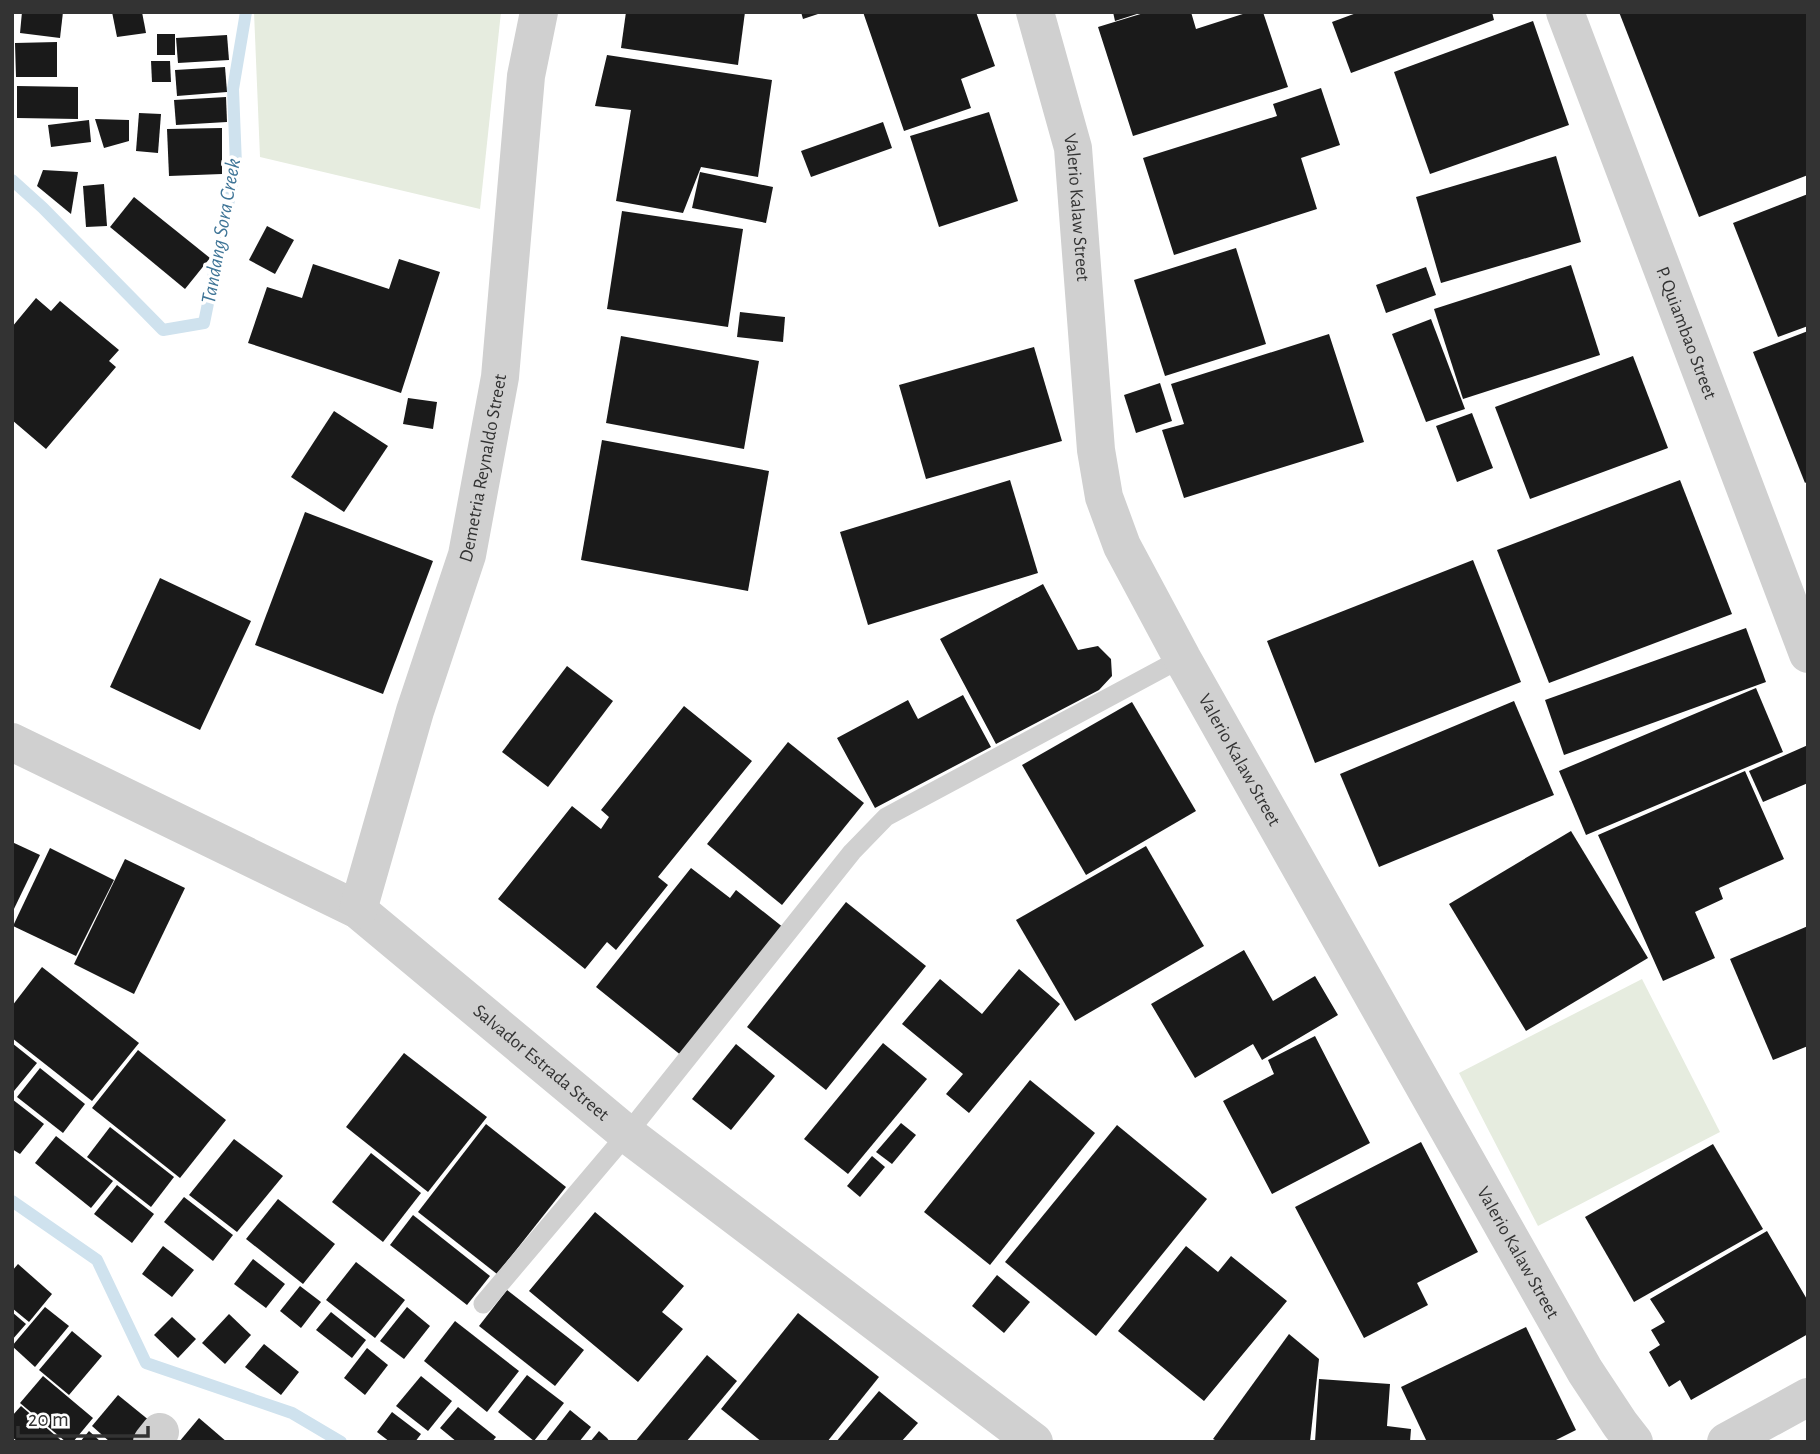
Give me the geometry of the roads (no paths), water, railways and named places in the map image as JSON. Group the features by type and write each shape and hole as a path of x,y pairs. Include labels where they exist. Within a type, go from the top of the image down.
{"street":[{"name":"Demetria Reynaldo Street","path":"358,910 415,711 467,555 500,377 526,76 539,12"},
{"name":"Valerio Kalaw Street","path":"1035,12 1073,148 1096,450 1104,497 1122,546 1182,658 1578,1359 1634,1442"},
{"name":"P. Quiambao Street","path":"1566,12 1808,654"},
{"name":"Salvador Estrada Street","path":"12,742 358,910 627,1134 1034,1442"},
{"path":"1726,1442 1808,1397"}],"lane":[{"path":"483,1304 627,1134 852,852 886,817 1182,658"}],"waterway":[{"name":"Tandang Sora Creek","path":"12,180 163,330 204,323 236,165 233,89 246,12"},
{"name":"Tandang Sora Creek","path":"12,1201 97,1260 146,1363 292,1413 341,1442"}]}
